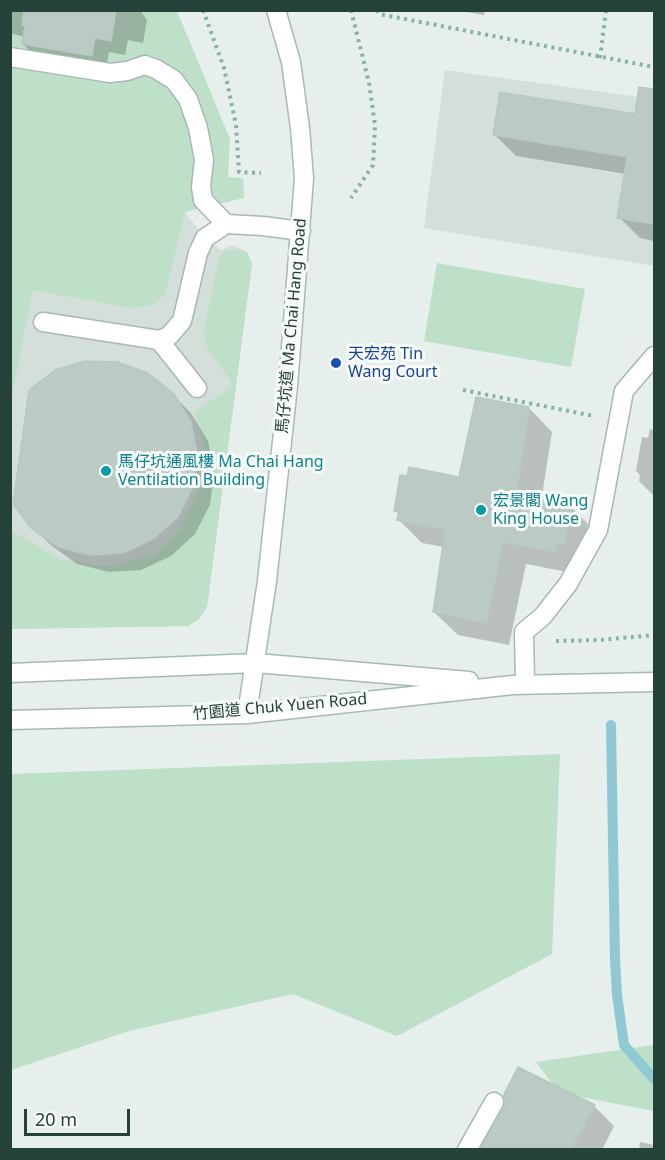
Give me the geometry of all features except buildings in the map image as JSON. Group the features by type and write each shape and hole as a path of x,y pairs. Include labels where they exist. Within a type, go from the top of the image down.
{"main road":[{"name":"馬仔坑道 Ma Chai Hang Road","path":"247,714 268,569 288,386 304,178 291,62 276,10"},
{"path":"10,57 110,73 127,71 145,65 174,80 188,99 198,129 204,160 201,187 203,200 226,224"},
{"path":"43,322 159,340 169,336 182,321 198,253 205,238 226,224 301,231"},
{"path":"159,340 197,388"},
{"path":"519,685 524,633 543,616 567,584 598,530 624,391 654,356"},
{"name":"竹園道 Chuk Yuen Road","path":"10,673 256,663 519,685"},
{"name":"竹園道 Chuk Yuen Road","path":"10,720 247,714 519,685 654,682"},
{"path":"467,1149 494,1102"}],"path":[{"path":"203,10 224,68 236,124 239,172 261,173"},
{"path":"351,10 369,83 375,125 373,165 351,198"},
{"path":"377,10 379,14 654,68"},
{"path":"600,58 606,10"},
{"path":"463,390 618,421"},
{"path":"524,641 600,640 654,635"}],"shaded area":[{"path":"445,70 654,99 654,266 424,228"},
{"name":"馬仔坑通風樓 Ma Chai Hang Ventilation Building","path":"185,212 205,238 221,250 232,245 247,252 252,264 207,607 199,619 188,626 11,629 11,402 31,291 132,308 166,293"}],"green space":[{"path":"11,11 177,11 230,139 228,177 243,178 244,198 185,212 166,293 153,305 132,308 32,291 11,403"},
{"path":"234,249 247,252 252,264 207,607 199,619 188,626 11,629 11,531 60,559 107,567 154,555 180,529 200,488 205,447 194,412 231,388 231,381 207,348 204,331 219,257 225,251"},
{"path":"437,263 585,289 571,367 424,341"},
{"path":"560,754 552,954 397,1036 293,994 129,1031 11,1070 11,774"},
{"path":"654,1045 654,1111 559,1093 536,1062"}],"waterway":[{"path":"611,725 617,995 624,1045 654,1079"}],"place":[{"name":"天宏苑 Tin Wang Court","path":"336,363"},
{"name":"馬仔坑通風樓 Ma Chai Hang Ventilation Building","path":"106,471"},
{"name":"宏景閣 Wang King House","path":"481,510"}]}
